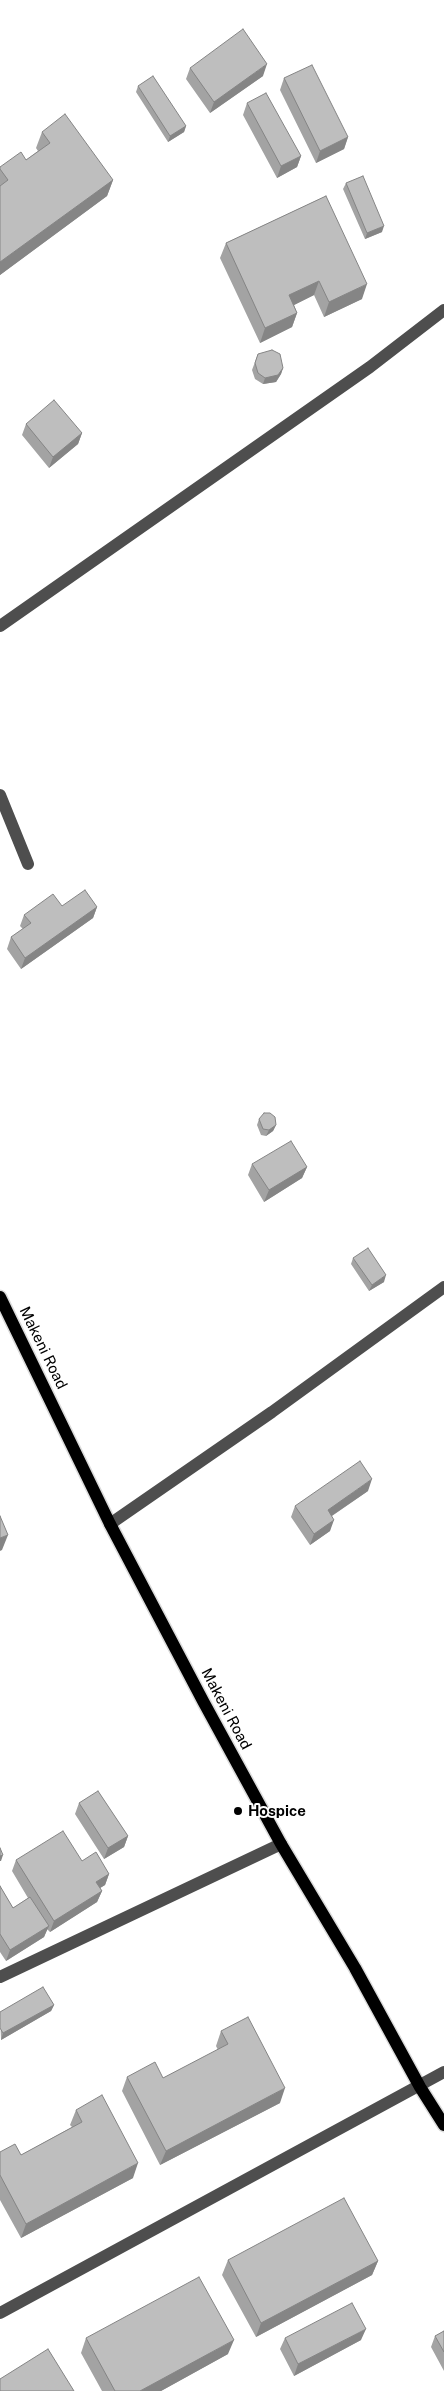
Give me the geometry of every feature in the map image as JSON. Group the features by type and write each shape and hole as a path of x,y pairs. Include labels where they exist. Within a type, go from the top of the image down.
{"main road":[{"name":"Makeni Road","path":"0,1297 110,1524 281,1844 355,1968 420,2087 444,2125"}],"street":[{"path":"0,626 370,367 444,310"},
{"path":"0,795 28,864"},
{"path":"110,1524 272,1412 444,1288"},
{"path":"0,1978 281,1844"},
{"path":"0,2314 420,2087 444,2072"}],"building":[{"path":"243,29 267,64 214,102 190,68"},
{"path":"312,65 348,137 320,151 284,78"},
{"path":"153,76 186,126 170,136 138,86"},
{"path":"266,93 301,156 281,166 247,103"},
{"path":"65,114 113,180 0,262 0,186 8,180 0,167 21,152 26,160 50,143 42,132"},
{"path":"363,176 384,226 367,233 346,183"},
{"path":"326,196 367,284 329,302 319,281 289,295 297,313 265,328 226,243"},
{"path":"272,350 280,354 283,368 278,375 265,378 258,373 255,363 258,354"},
{"path":"54,400 82,433 53,457 26,424"},
{"path":"85,890 97,907 25,958 11,937 31,923 24,915 53,894 62,906"},
{"path":"264,1113 270,1113 275,1117 276,1125 269,1130 263,1129 259,1119"},
{"path":"291,1141 307,1167 269,1190 252,1164"},
{"path":"368,1248 386,1275 372,1285 353,1258"},
{"path":"360,1461 372,1479 328,1510 334,1520 314,1534 295,1506"},
{"path":"0,1516 8,1535 0,1538"},
{"path":"98,1791 128,1836 108,1848 79,1803"},
{"path":"63,1831 82,1861 96,1852 109,1874 96,1882 102,1891 54,1921 16,1860"},
{"path":"0,1886 13,1908 30,1897 49,1926 10,1950 0,1934"},
{"path":"43,1987 54,2005 3,2033 0,2028 0,2012"},
{"path":"248,2017 285,2088 166,2151 127,2077 155,2062 163,2078 228,2044 221,2031"},
{"path":"102,2095 138,2163 26,2224 0,2175 0,2152 15,2144 21,2155 82,2122 76,2110"},
{"path":"344,2198 378,2261 261,2323 228,2260"},
{"path":"199,2277 234,2340 140,2391 115,2391 86,2338"},
{"path":"352,2303 366,2329 298,2364 285,2338"},
{"path":"444,2331 444,2352 435,2336"},
{"path":"48,2349 74,2391 0,2391 0,2379"}],"place":[{"name":"Hospice","path":"238,1811"}]}
